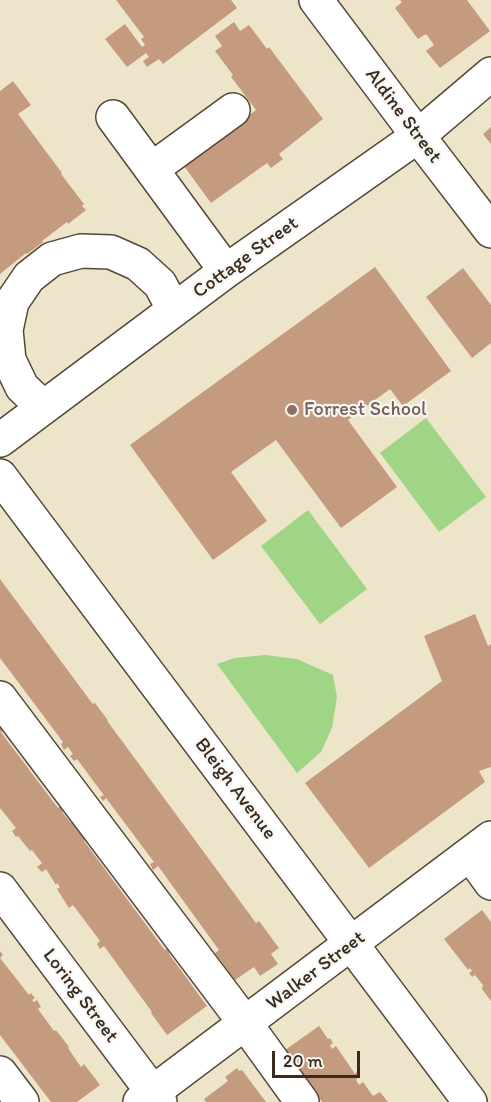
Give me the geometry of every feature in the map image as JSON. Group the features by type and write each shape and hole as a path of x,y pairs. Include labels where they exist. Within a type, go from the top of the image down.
{"street":[{"name":"Aldine Street","path":"316,0 491,231"},
{"name":"Cottage Street","path":"0,440 226,271 418,136 491,74"},
{"path":"152,169 233,110"},
{"path":"113,117 226,271"},
{"path":"43,407 22,387 9,360 6,330 12,302 29,277 52,259 81,251 111,252 138,264 160,284 174,310"},
{"name":"Bleigh Avenue","path":"0,476 471,1102"},
{"path":"0,698 302,1102"},
{"path":"480,846 491,883"},
{"name":"Walker Street","path":"151,1099 245,1023 480,846"},
{"name":"Loring Street","path":"0,889 151,1099"},
{"path":"0,1073 22,1102"}],"green space":[{"path":"426,418 486,497 439,532 380,453"},
{"path":"308,510 367,589 320,624 261,546"},
{"path":"265,655 297,659 333,675 337,697 332,728 321,752 297,773 217,664 235,658"}],"building":[{"path":"116,0 231,0 237,8 163,64 159,59 147,67 143,61 149,57 146,53 127,67 105,39 125,24 142,47 145,45 141,39 144,37"},
{"path":"400,0 467,0 490,31 440,68 426,51 434,45 426,34 418,39 395,8 402,2"},
{"path":"234,22 240,31 249,25 267,49 269,47 323,119 279,154 283,159 271,168 267,163 211,203 184,166 256,110 215,51 222,46 215,36"},
{"path":"13,81 31,105 18,114 84,204 82,206 86,210 0,274 0,91"},
{"path":"491,127 491,144 483,134"},
{"path":"375,267 451,371 403,406 390,389 348,420 397,487 341,528 276,440 231,472 267,521 213,560 130,445"},
{"path":"463,268 491,305 491,343 472,358 426,297"},
{"path":"0,579 92,703 95,703 107,719 256,923 259,921 279,948 271,954 278,964 260,976 254,967 235,980 215,953 219,950 158,866 153,870 150,864 154,862 106,798 103,801 100,797 104,795 77,759 74,761 70,756 73,754 68,747 64,750 61,744 63,742 0,658"},
{"path":"475,614 488,646 491,644 491,767 479,771 485,782 369,868 305,783 442,681 424,636"},
{"path":"0,725 4,730 1,732 3,735 58,808 61,805 65,810 62,812 71,823 79,817 93,835 84,841 164,949 170,953 207,1006 167,1035 104,946 100,949 97,944 100,941 73,905 69,908 57,889 60,887 57,883 56,885 46,869 42,872 37,867 42,863 12,831 16,828 0,808"},
{"path":"482,910 491,922 491,1001 482,989 483,985 475,975 472,977 469,973 472,971 470,968 468,970 444,939"},
{"path":"0,958 29,995 31,993 35,998 32,1000 34,1002 37,1000 41,1007 38,1009 69,1047 81,1067 84,1064 100,1085 77,1102 51,1102 0,1035"},
{"path":"319,1026 333,1043 330,1045 332,1049 336,1046 355,1074 357,1072 359,1076 356,1080 359,1085 363,1082 373,1096 380,1092 388,1102 322,1102 285,1050"},
{"path":"237,1068 239,1071 242,1070 266,1102 206,1102 204,1099 228,1081 225,1077"}],"place":[{"name":"Forrest School","path":"292,410"}]}
